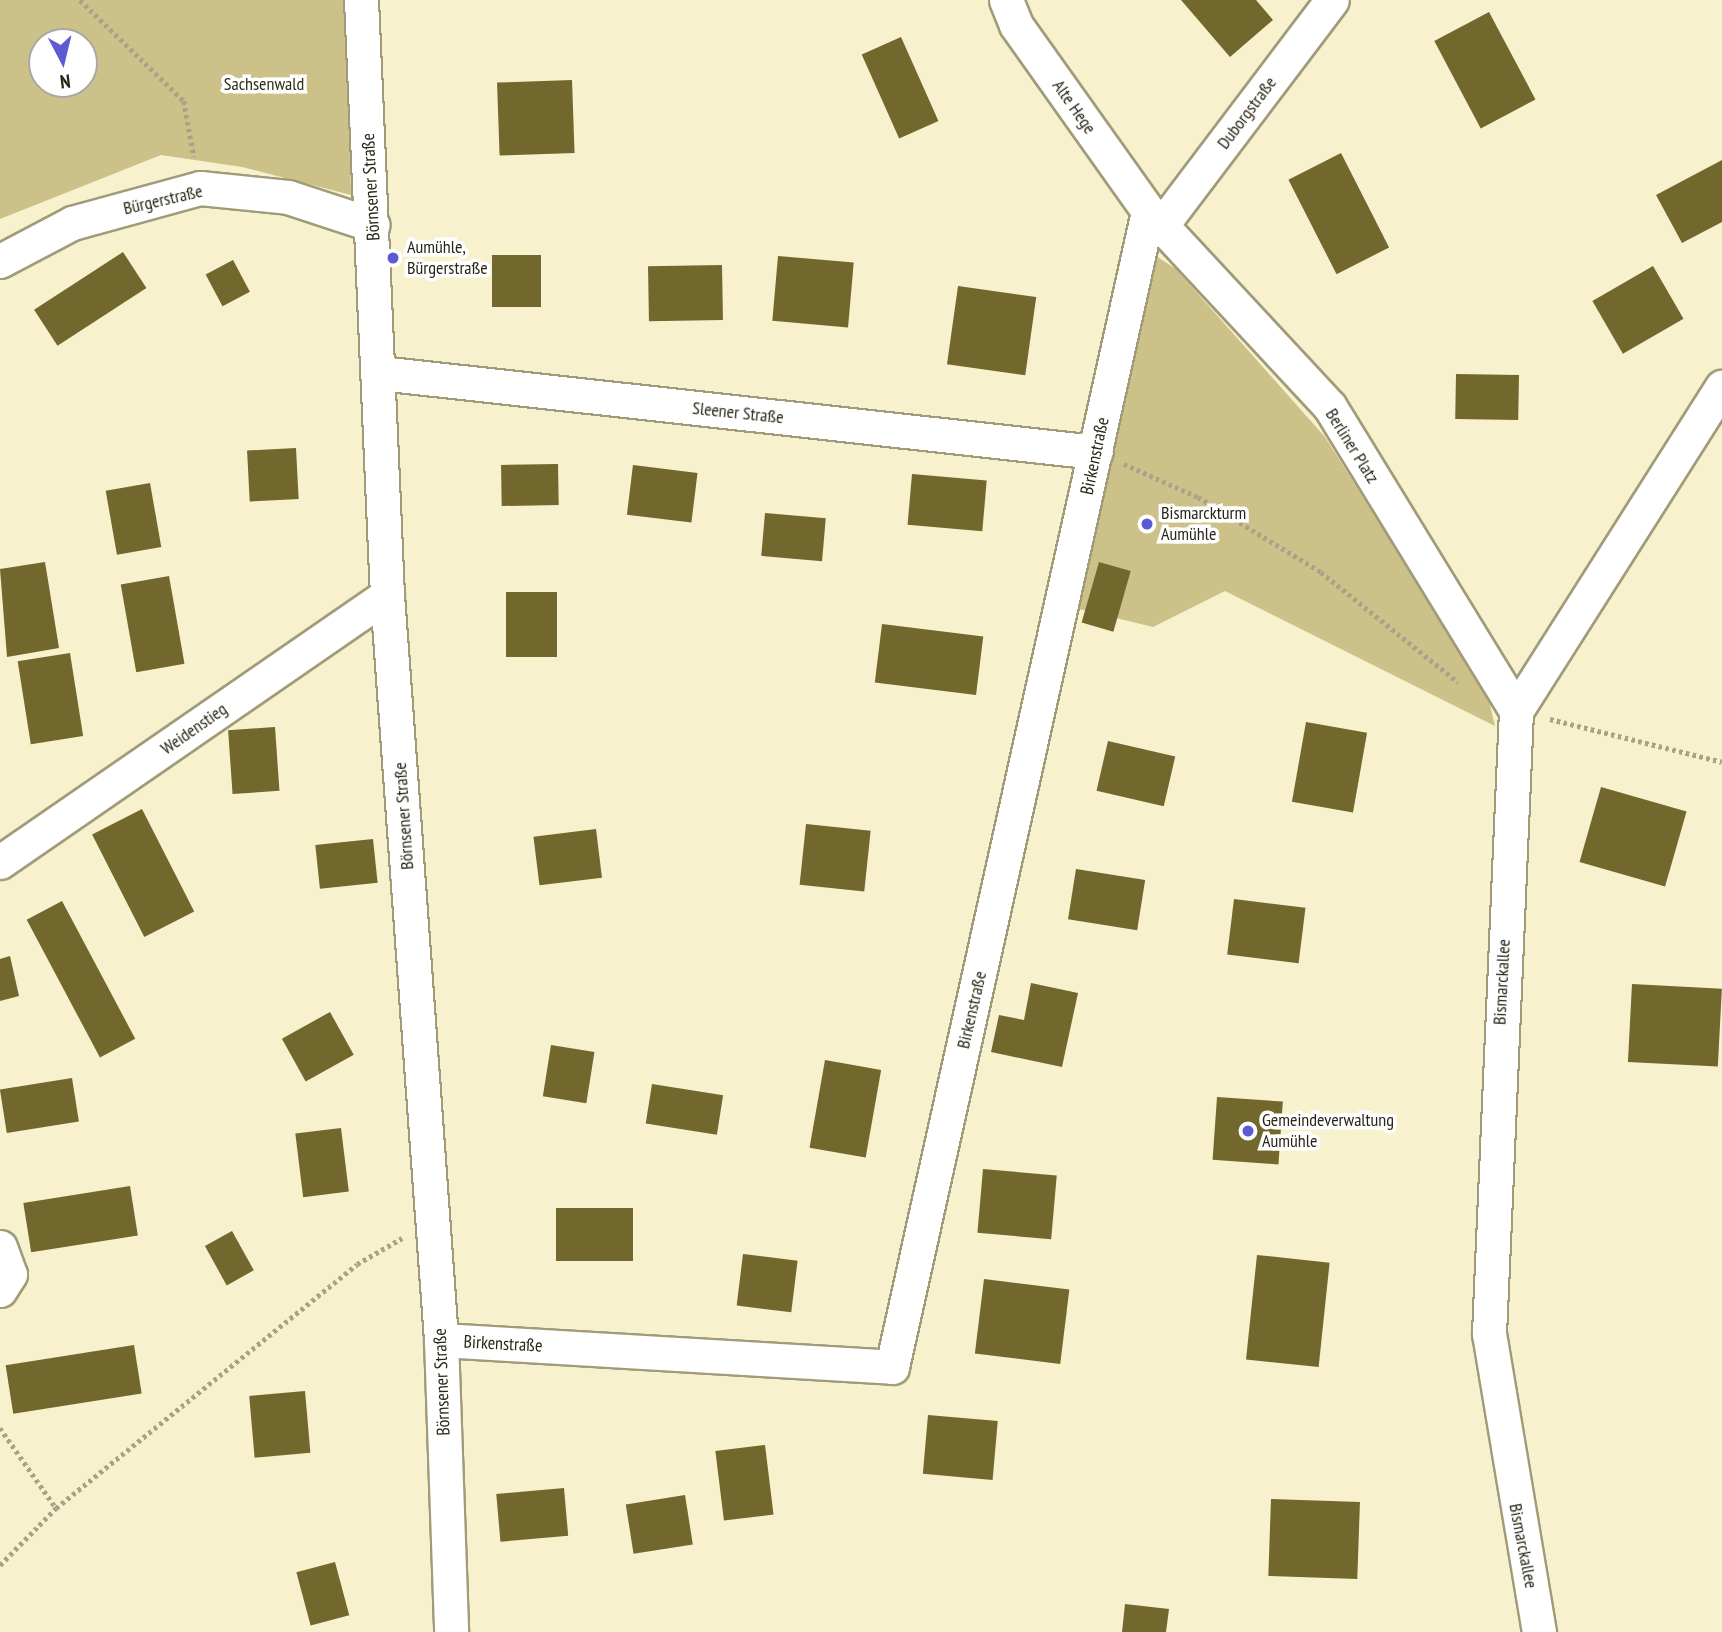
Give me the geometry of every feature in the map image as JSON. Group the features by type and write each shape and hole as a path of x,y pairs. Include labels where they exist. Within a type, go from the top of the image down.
{"street":[{"name":"Börnsener Straße","path":"361,0 380,373 387,595 441,1340 451,1632"},
{"name":"Alte Hege","path":"1006,0 1016,25 1155,218"},
{"name":"Duborgstraße","path":"1155,218 1332,0"},
{"name":"Bürgerstraße","path":"0,261 72,223 200,188 288,197 373,225"},
{"name":"Birkenstraße","path":"441,1340 892,1367 1096,453 1155,218"},
{"name":"Berliner Platz","path":"1155,218 1329,407 1517,711"},
{"name":"Sleener Straße","path":"380,373 1096,453"},
{"name":"Bismarckallee","path":"1539,1632 1489,1334 1490,1196 1517,711 1722,387"},
{"name":"Weidenstieg","path":"0,862 387,595"},
{"path":"0,1247 10,1274 0,1290"}],"path":[{"path":"80,0 184,101 200,188"},
{"path":"1096,453 1198,497 1321,572 1467,687"},
{"path":"1517,711 1722,762"},
{"path":"0,1565 56,1508 358,1264 433,1220"},
{"path":"0,1428 56,1508"}],"green space":[{"name":"Sachsenwald","path":"0,0 346,0 351,195 242,167 161,155 0,219"},
{"path":"1156,256 1176,269 1325,437 1487,693 1495,726 1225,591 1153,627 1079,609"}],"building":[{"path":"1181,0 1256,0 1273,20 1230,57"},
{"path":"1489,12 1535,99 1481,129 1434,41"},
{"path":"901,37 938,121 899,139 862,54"},
{"path":"572,80 575,153 500,156 497,83"},
{"path":"1341,153 1389,247 1337,274 1288,180"},
{"path":"1722,160 1722,222 1682,243 1656,195"},
{"path":"123,252 146,288 58,346 34,310"},
{"path":"492,255 541,255 541,307 492,307"},
{"path":"778,256 854,263 848,327 772,321"},
{"path":"233,260 250,292 223,306 206,275"},
{"path":"722,265 723,320 649,321 648,266"},
{"path":"1653,266 1684,319 1623,354 1592,301"},
{"path":"958,286 1036,297 1025,375 947,364"},
{"path":"1456,374 1519,375 1518,420 1455,419"},
{"path":"296,448 299,499 250,501 247,451"},
{"path":"558,464 559,505 502,506 501,465"},
{"path":"633,465 698,473 691,523 627,515"},
{"path":"912,474 987,481 982,531 908,525"},
{"path":"150,483 161,547 117,555 106,491"},
{"path":"765,513 826,518 822,561 761,556"},
{"path":"45,562 59,648 7,657 0,569"},
{"path":"1099,562 1131,571 1113,632 1082,623"},
{"path":"169,576 184,664 136,672 121,585"},
{"path":"506,592 557,592 557,657 506,657"},
{"path":"882,624 983,636 976,695 875,683"},
{"path":"70,653 83,736 31,744 18,661"},
{"path":"1306,722 1367,733 1353,813 1292,802"},
{"path":"275,727 279,791 233,794 228,730"},
{"path":"1108,741 1175,757 1164,806 1097,791"},
{"path":"1601,787 1687,812 1665,887 1580,862"},
{"path":"142,809 194,911 144,937 92,834"},
{"path":"806,824 871,831 864,891 800,885"},
{"path":"596,829 602,878 539,885 533,837"},
{"path":"373,839 378,883 320,889 315,845"},
{"path":"1076,869 1145,880 1137,930 1068,919"},
{"path":"1234,899 1305,908 1299,963 1227,955"},
{"path":"62,901 135,1039 100,1058 27,920"},
{"path":"10,956 19,996 0,1001 0,959"},
{"path":"1031,983 1078,993 1062,1067 991,1052 999,1015 1024,1020"},
{"path":"1632,984 1722,989 1718,1067 1628,1062"},
{"path":"330,1012 354,1055 306,1082 282,1039"},
{"path":"551,1045 594,1052 586,1103 543,1096"},
{"path":"825,1060 881,1070 866,1158 810,1148"},
{"path":"72,1078 79,1121 7,1133 0,1089"},
{"path":"652,1084 723,1095 717,1135 646,1124"},
{"name":"Gemeindeverwaltung Aumühle","path":"1217,1097 1283,1102 1278,1164 1213,1160"},
{"path":"341,1128 349,1192 303,1197 295,1134"},
{"path":"983,1169 1057,1175 1051,1239 977,1233"},
{"path":"130,1186 138,1235 31,1252 23,1203"},
{"path":"556,1208 633,1208 633,1261 556,1261"},
{"path":"232,1231 254,1270 227,1285 205,1246"},
{"path":"743,1254 798,1261 791,1312 737,1306"},
{"path":"1257,1255 1330,1263 1319,1367 1246,1359"},
{"path":"984,1279 1069,1289 1060,1364 975,1353"},
{"path":"134,1345 142,1393 13,1414 6,1365"},
{"path":"305,1391 310,1453 255,1458 249,1396"},
{"path":"928,1415 998,1421 993,1480 923,1474"},
{"path":"765,1445 774,1514 724,1521 715,1451"},
{"path":"564,1488 568,1536 500,1542 496,1494"},
{"path":"685,1495 693,1544 634,1554 626,1504"},
{"path":"1271,1499 1360,1502 1357,1579 1268,1576"},
{"path":"335,1562 349,1615 311,1625 296,1572"},
{"path":"1125,1604 1169,1609 1166,1632 1122,1632"}],"place":[{"name":"Aumühle, Bürgerstraße","path":"393,258"},
{"name":"Bismarckturm Aumühle","path":"1147,524"},
{"name":"Gemeindeverwaltung Aumühle","path":"1248,1131"}]}
